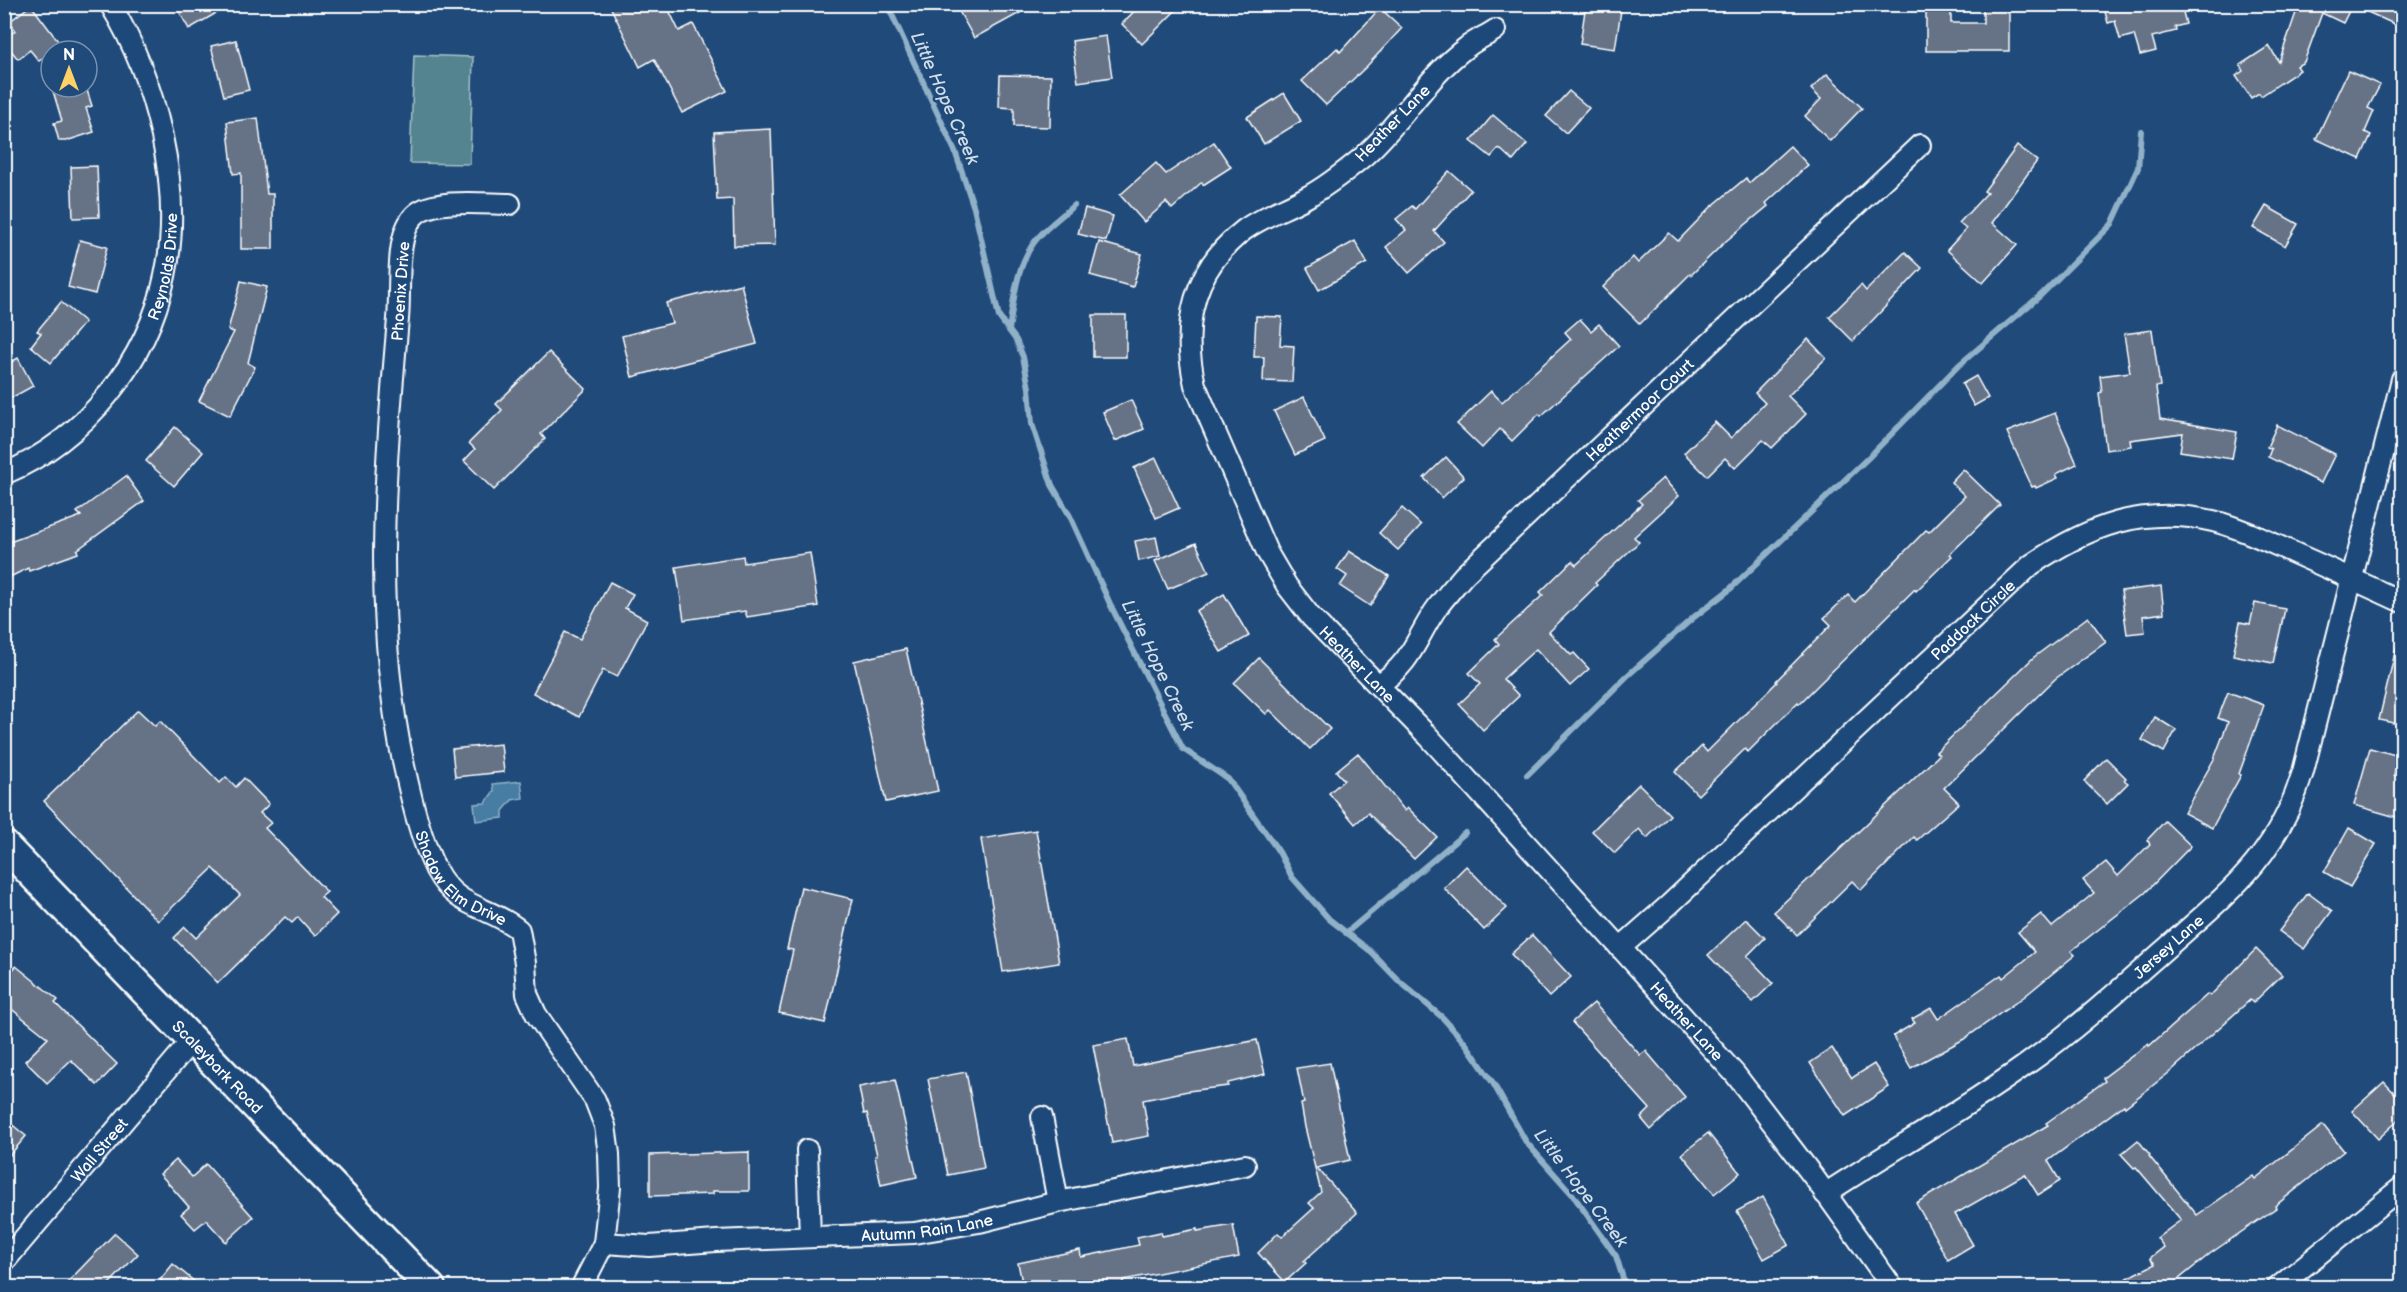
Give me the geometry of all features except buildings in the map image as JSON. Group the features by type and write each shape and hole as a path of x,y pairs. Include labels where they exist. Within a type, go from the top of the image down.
{"street":[{"name":"Reynolds Drive","path":"4,474 54,446 86,421 112,390 130,364 149,328 166,275 170,189 163,144 143,72 110,4"},
{"name":"Heather Lane","path":"1495,30 1467,47 1444,68 1364,156 1305,198 1254,223 1223,249 1207,273 1195,298 1190,317 1189,358 1195,385 1267,552 1287,586 1311,617 1429,737 1735,1074 1761,1106 1893,1287"},
{"name":"Heathermoor Court","path":"1378,685 1395,673 1408,658 1436,609 1464,575 1920,145"},
{"name":"Phoenix Drive","path":"388,432 400,301 403,238 407,225 416,214 428,206 510,204"},
{"name":"Jersey Lane","path":"1825,1194 1958,1111 2037,1057 2095,1012 2234,889 2260,860 2281,827 2297,791 2403,379"},
{"name":"Shadow Elm Drive","path":"388,432 383,565 387,657 397,734 412,806 424,843 437,872 452,893 519,930 526,994 536,1014 595,1100 605,1126 610,1188 604,1243 581,1287"},
{"name":"Paddock Circle","path":"1620,948 1669,905 2031,565 2067,541 2116,522 2133,519 2161,516 2212,521 2245,532 2403,602"},
{"name":"Scaleybark Road","path":"4,845 431,1287"},
{"name":"Wall Street","path":"4,1262 193,1039"},
{"path":"1042,1117 1058,1202"},
{"path":"807,1149 810,1237"},
{"name":"Autumn Rain Lane","path":"604,1243 649,1246 914,1233 979,1222 1058,1202 1245,1165"},
{"path":"2277,1287 2403,1187"}],"green space":[{"path":"414,55 473,57 470,164 410,163"}],"water":[{"path":"521,781 523,798 512,800 503,811 503,818 476,821 474,804 485,803 494,791 493,784"}],"waterway":[{"name":"Little Hope Creek","path":"887,4 955,151 974,208 999,317 1016,340 1023,357 1029,388 1032,424 1052,485 1070,516 1111,606 1183,749 1228,779 1279,852 1292,877 1329,919 1369,950 1398,980 1443,1018 1466,1044 1493,1083 1526,1142 1573,1195 1616,1256 1626,1288"},
{"path":"1527,775 1627,676 1694,617 1729,590 1871,455 1959,365 2041,295 2112,224 2138,168 2141,131"},
{"path":"1009,330 1017,283 1029,250 1044,231 1074,205"},
{"path":"1346,933 1465,833"}]}
